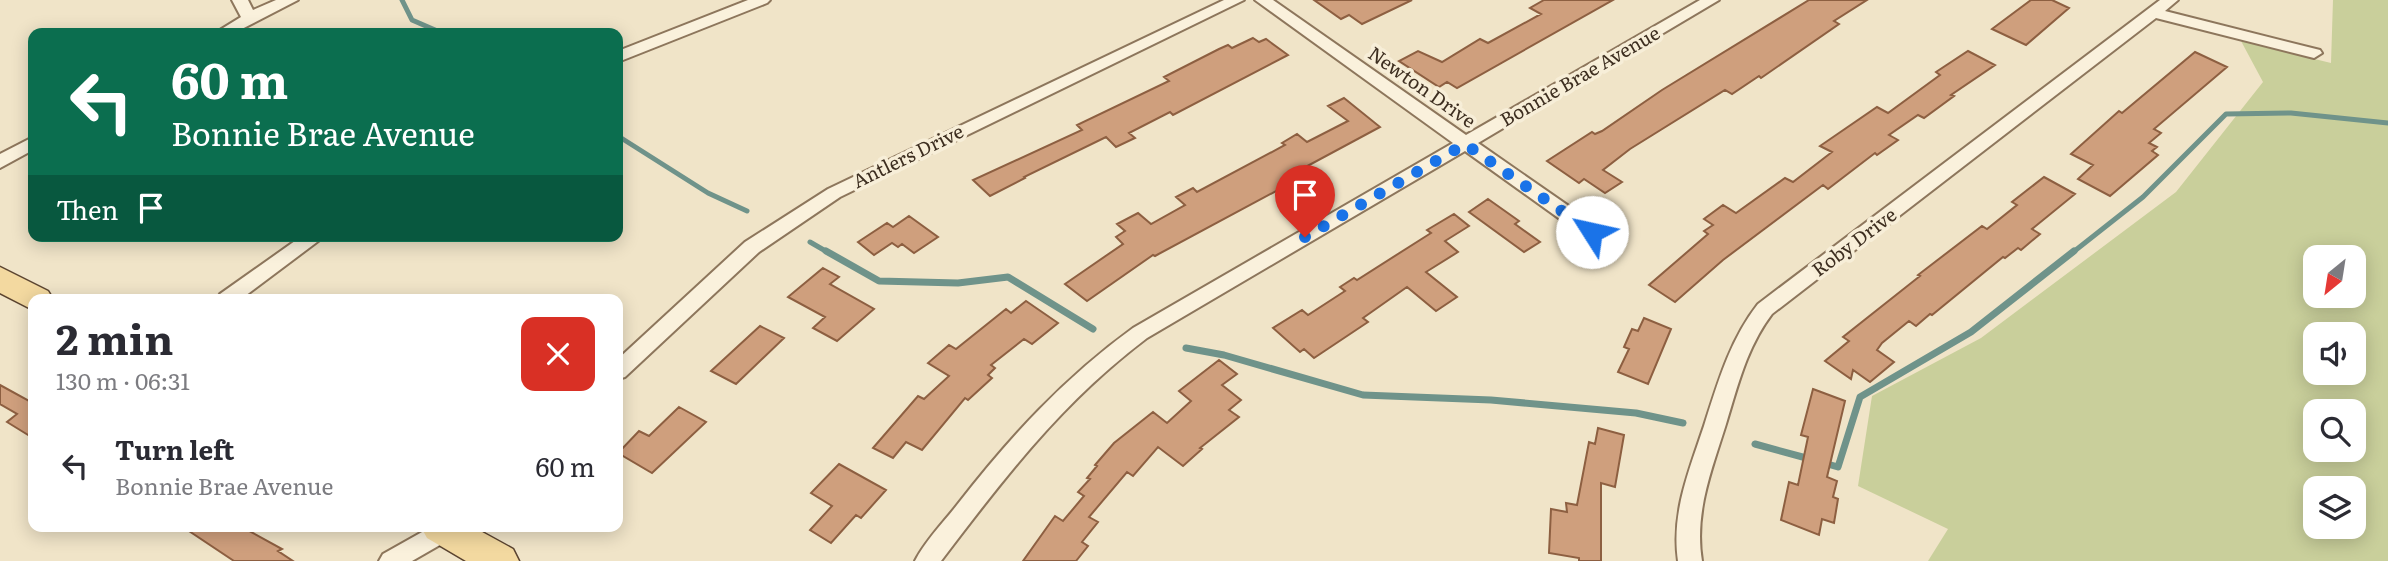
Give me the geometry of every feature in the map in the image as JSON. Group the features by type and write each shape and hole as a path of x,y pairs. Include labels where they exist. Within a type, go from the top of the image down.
{"main road":[{"path":"0,278 28,294"},
{"path":"453,532 500,561"}],"street":[{"path":"240,0 249,18"},
{"path":"232,28 290,0"},
{"path":"623,55 762,0"},
{"name":"Antlers Drive","path":"623,366 752,247 834,193 1236,0"},
{"name":"Newton Drive","path":"1263,0 1592,232"},
{"name":"Bonnie Brae Avenue","path":"927,561 1024,436 1056,401 1111,353 1140,333 1711,0"},
{"name":"Roby Drive","path":"1690,561 1689,524 1692,496 1732,372 1749,331 1765,309 2170,0"},
{"path":"2155,13 2314,53"},
{"path":"0,162 28,146"},
{"path":"234,294 308,242"},
{"path":"391,561 439,532"}],"green space":[{"path":"2333,0 2388,0 2388,561 1928,561 1948,529 1858,486 1872,396 1981,338 2176,192 2263,82 2241,41 2331,63"}],"building":[{"path":"1314,0 1412,0 1362,24 1349,15 1341,19"},
{"path":"1544,0 1613,0 1457,88 1447,82 1439,87 1399,61 1418,51 1442,62 1480,39 1488,43 1541,14 1530,8"},
{"path":"1809,0 1867,0 1834,21 1839,24 1761,78 1759,76 1732,94 1725,90 1630,149 1603,170 1622,182 1605,193 1584,179 1579,183 1547,161 1592,132 1595,134 1602,131 1662,90"},
{"path":"2031,0 2052,0 2069,8 2026,45 1992,29"},
{"path":"1253,38 1259,42 1266,39 1288,55 1173,115 1170,112 1129,133 1135,138 1116,147 1106,137 990,196 973,180 1082,130 1077,125 1169,81 1164,77 1219,49 1228,45 1232,48"},
{"path":"1968,51 1995,65 1951,95 1954,96 1924,118 1918,115 1889,135 1898,140 1877,155 1875,153 1828,189 1823,185 1723,260 1675,302 1649,285 1708,234 1704,231 1713,225 1704,219 1723,205 1736,213 1785,178 1793,182 1832,152 1820,146 1877,107 1888,113 1940,75 1936,72"},
{"path":"2195,52 2227,67 2154,129 2161,133 2149,143 2157,147 2152,151 2158,155 2110,196 2078,179 2093,165 2071,154 2119,111 2122,113"},
{"path":"1344,98 1380,127 1285,178 1291,183 1153,255 1087,301 1065,284 1123,244 1116,237 1125,231 1117,224 1138,213 1151,224 1185,205 1176,197 1193,188 1197,192 1285,145 1282,143 1297,134 1307,142 1348,121 1328,106"},
{"path":"2044,177 2075,194 2032,229 2040,234 2021,250 2018,248 2003,257 1916,326 1909,321 1882,343 1877,350 1894,362 1870,382 1853,370 1851,379 1825,361 1849,341 1843,337 1982,226 1987,229 2017,205 2012,202"},
{"path":"1488,199 1519,221 1515,224 1540,242 1524,252 1469,212"},
{"path":"1454,214 1469,226 1445,241 1458,252 1426,272 1457,297 1436,311 1407,287 1363,318 1368,322 1314,358 1304,349 1300,352 1273,328 1302,310 1308,315 1345,291 1340,287 1354,278 1357,280 1431,233 1427,230"},
{"path":"909,216 938,237 914,253 902,244 898,247 892,243 874,255 858,242 887,223 893,227"},
{"path":"823,268 839,277 830,284 874,309 837,341 813,328 825,317 788,297"},
{"path":"1026,301 1058,323 1032,344 1024,339 991,365 995,368 988,375 992,378 968,400 965,398 922,450 906,442 893,458 873,448 918,396 924,399 949,376 928,363 949,345 956,349 1006,309 1011,313"},
{"path":"1644,318 1671,329 1648,384 1618,372 1629,349 1624,347 1632,329 1638,331"},
{"path":"760,326 784,338 736,384 711,371"},
{"path":"1219,360 1237,374 1222,385 1241,400 1229,410 1239,417 1200,448 1202,449 1183,466 1158,447 1133,476 1127,472 1089,517 1098,522 1082,542 1088,546 1076,561 1023,561 1055,516 1063,521 1084,496 1078,492 1090,479 1087,478 1097,466 1095,465 1114,443 1153,412 1167,423 1191,401 1179,391"},
{"path":"0,385 28,400 28,435 7,422 17,414 0,404"},
{"path":"1813,389 1845,401 1827,477 1837,481 1833,497 1838,499 1834,523 1822,519 1819,535 1781,520 1789,482 1798,485 1808,437 1801,435"},
{"path":"679,407 706,422 652,473 623,456 623,448 639,431 649,436"},
{"path":"1598,428 1624,435 1615,487 1601,483 1601,561 1579,561 1579,558 1549,553 1551,509 1567,512 1566,503 1577,505 1589,442 1595,444"},
{"path":"839,464 886,490 861,518 856,515 831,543 810,530 832,506 811,493"},
{"path":"190,532 251,532 282,549 278,551 293,561 234,561"}],"waterway":[{"path":"402,0 412,20 430,28"},
{"path":"2072,253 2143,197 2226,114 2291,113 2388,123"},
{"path":"623,139 708,193 747,211"},
{"path":"810,242 829,253"},
{"path":"826,251 879,281 958,283 1008,277 1093,329"},
{"path":"1824,463 1838,467 1860,397 1971,332 2074,251"},
{"path":"1186,348 1224,355 1363,395 1491,400 1636,413 1683,423"},
{"path":"1755,444 1810,459"}],"route":[{"path":"1305,237 1465,144 1592,232"}]}
